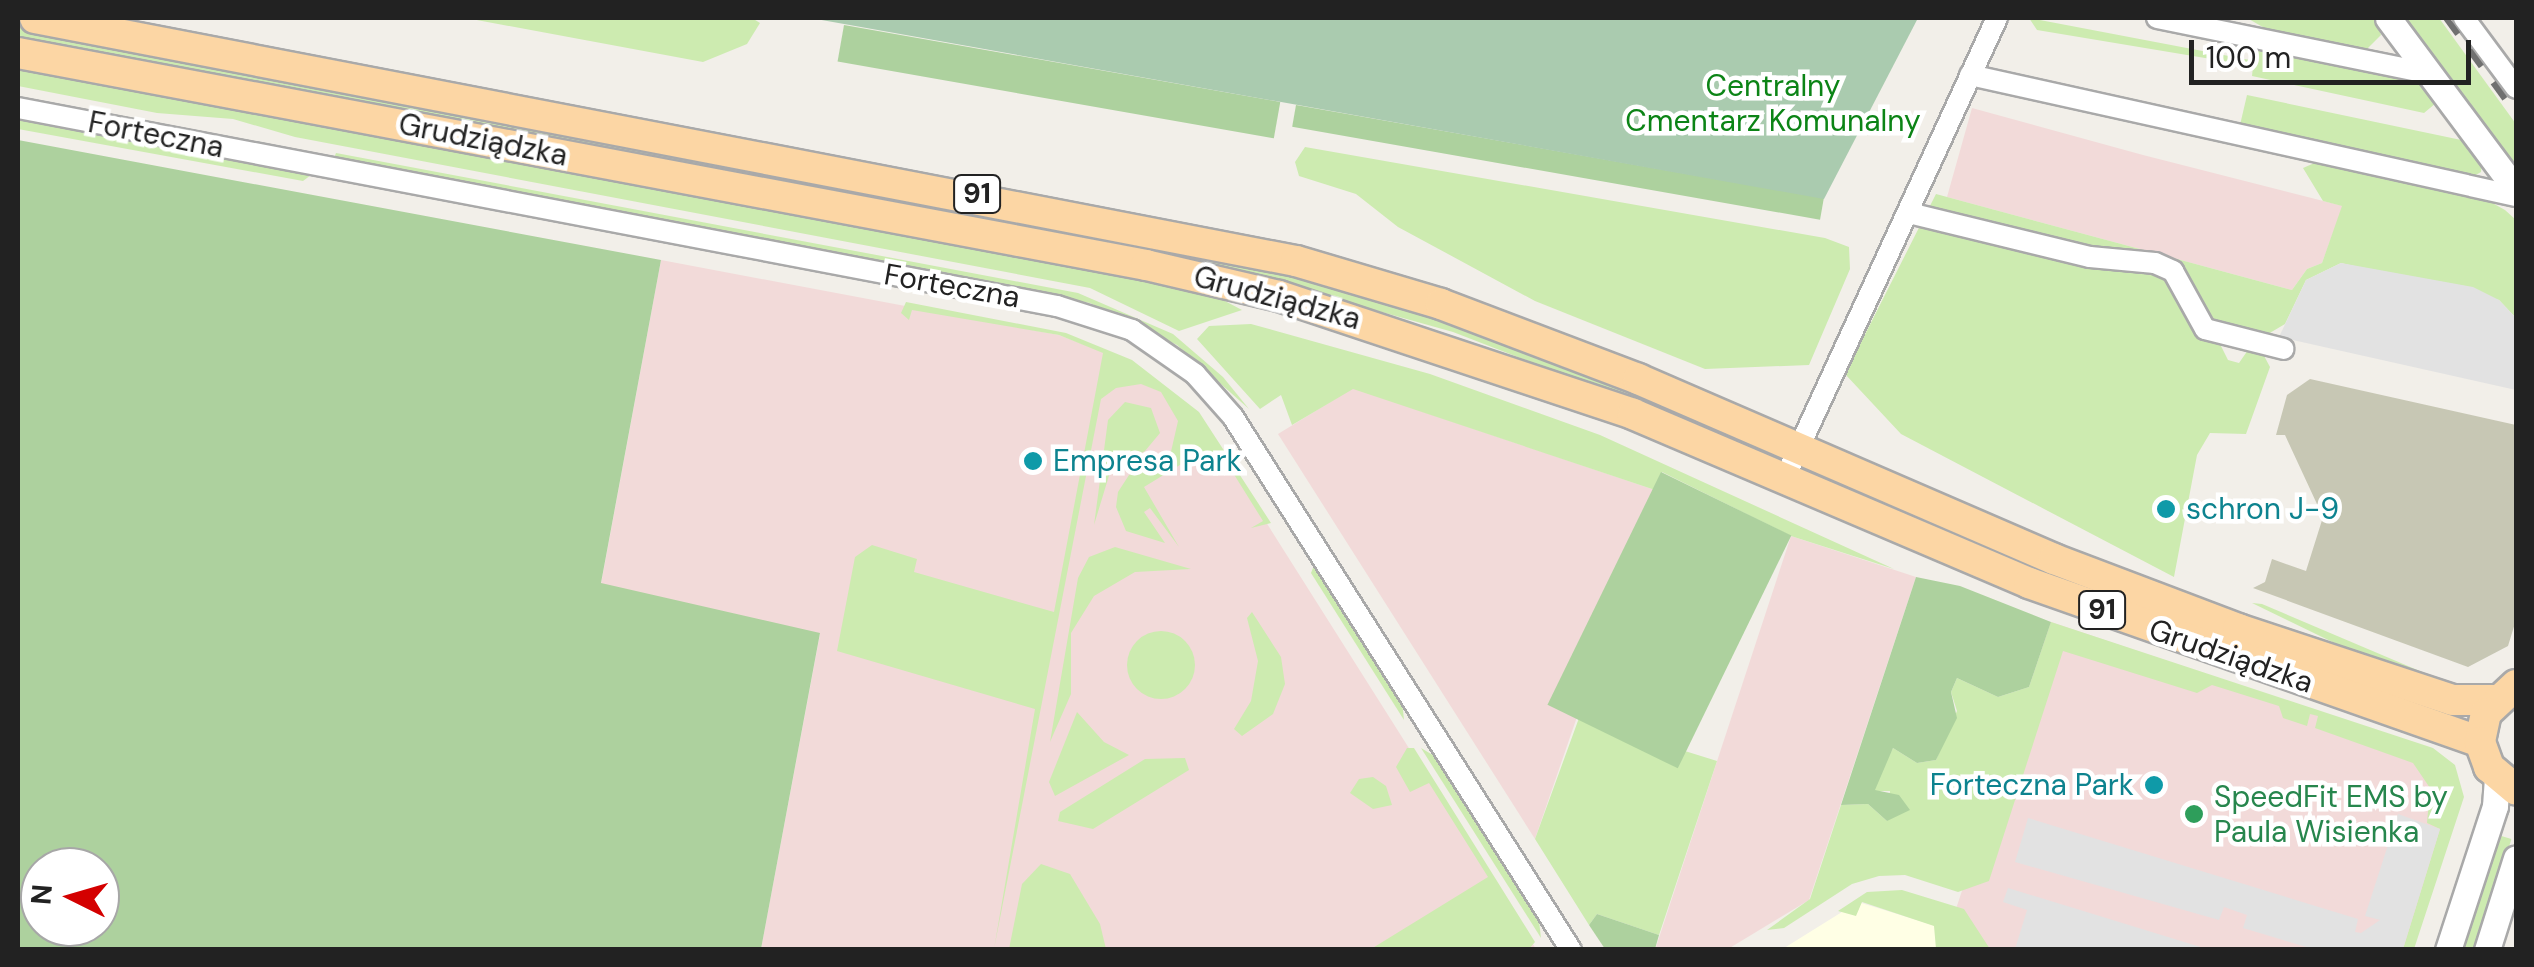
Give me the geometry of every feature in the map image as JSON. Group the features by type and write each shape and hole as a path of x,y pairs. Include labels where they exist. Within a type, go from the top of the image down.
{"main road":[{"name":"Grudziądzka","path":"35,18 1296,260 1500,324 2054,559 2238,629 2453,700 2506,693"},
{"name":"Grudziądzka","path":"18,53 1222,282 1462,352 1785,478 2029,583 2480,742"},
{"path":"2506,693 2480,742 2507,784"}],"street":[{"path":"1785,478 1997,18"},
{"path":"2157,18 2428,72"},
{"path":"2388,18 2516,193"},
{"path":"2464,18 2516,88"},
{"path":"1970,74 2516,193"},
{"name":"Forteczna","path":"18,108 1041,302 1132,330 1194,374 1233,417 1570,950"},
{"path":"1908,213 2090,257 2155,263 2173,271 2205,329 2284,348"},
{"path":"2448,950 2495,806 2507,784"},
{"path":"2486,950 2516,858"}],"shaded area":[{"path":"1972,108 2343,206 2322,263 2307,269 2292,290 1947,197"},
{"path":"661,260 1059,335 1103,352 1166,393 1216,443 1536,949 761,949 820,634 601,584"},
{"path":"2341,263 2473,287 2499,300 2516,318 2516,390 2279,337 2306,280"},
{"path":"2310,379 2516,425 2516,620 2508,646 2468,667 2253,588 2265,582 2272,559 2306,571 2323,517 2285,435 2276,435 2287,395"},
{"path":"1353,388 1655,490 1535,839 1278,434"},
{"path":"1791,536 1916,577 1809,900 1728,949 1655,950"},
{"path":"2051,622 2430,749 2457,802 2409,949 1961,950 1949,930"},
{"path":"2398,814 2440,829 2403,949 2313,949 2243,928 2247,915 2224,907 2219,920 2015,862 2028,818 2358,919 2355,932 2361,933 2380,920 2365,916"},
{"path":"2008,888 2207,949 2015,949 2027,910 2003,902"},
{"path":"1858,902 1949,930 1961,950 1781,950"}],"green space":[{"path":"466,18 752,18 760,23 747,44 703,62"},
{"name":"Centralny Cmentarz Komunalny","path":"816,18 1918,18 1824,199 816,19"},
{"path":"2029,18 2255,61 2259,49 2417,82 2436,103 2424,113 2252,76 2253,66 2037,30"},
{"path":"2247,18 2375,18 2381,35 2367,49 2268,30"},
{"path":"2402,18 2439,18 2516,124 2516,171"},
{"path":"18,25 760,165 1293,273 1497,336 1728,438 1453,332 1271,281 18,41"},
{"path":"844,25 1280,102 1274,138 838,61"},
{"path":"18,64 1204,290 1242,310 1179,331 1090,288 295,137 233,119 157,113 18,86"},
{"path":"2247,95 2466,141 2482,160 2481,172 2474,176 2240,125"},
{"path":"1296,105 1824,198 1820,220 1292,127"},
{"path":"18,120 311,175 303,181 18,129"},
{"path":"18,140 661,260 601,583 820,633 761,949 18,949"},
{"path":"1305,147 1825,238 1849,247 1850,269 1809,365 1705,369 1535,301 1398,227 1356,194 1299,176 1295,162"},
{"path":"336,153 1078,293 1173,334 1223,377 1249,409 1177,345 1090,303 334,158"},
{"path":"2319,161 2487,200 2505,210 2516,220 2516,318 2499,300 2341,263 2306,280 2285,324 2268,334 2209,322 2228,360 2239,363 2248,350 2262,352 2270,367 2246,434 2210,433 2197,455 2174,577 1901,434 1845,374 1936,194 2292,290 2307,269 2322,263 2342,206 2323,201 2303,168"},
{"path":"906,302 1066,333 1132,360 1199,412 1271,523 1251,528 1263,521 1230,468 1216,476 1212,470 1224,461 1219,453 1206,459 1201,452 1144,487 1179,547 1150,508 1144,512 1165,543 1126,531 1116,507 1118,492 1129,475 1170,456 1178,421 1161,392 1141,384 1116,388 1101,399 994,949 1035,709 837,651 855,557 872,545 917,559 914,572 1054,612 1103,353 1059,335 912,310 909,320 901,313"},
{"path":"1251,324 1430,374 1600,435 1894,569 1791,536 1662,472 1655,490 1353,389 1292,425 1281,395 1260,409 1197,339 1209,326"},
{"path":"1125,402 1151,408 1160,433 1145,451 1111,469 1094,525 1108,420"},
{"path":"1661,472 1791,536 1678,768 1547,705"},
{"path":"1115,547 1191,569 1135,572 1094,596 1071,633 1071,694 1050,742 1078,578 1089,557"},
{"path":"1315,563 1402,701 1404,720 1311,573"},
{"path":"1916,577 1960,586 2051,622 2029,687 1998,697 1957,678 1951,692 1957,718 1936,760 1917,763 1893,748 1875,790 1899,795 1910,810 1887,821 1868,804 1841,805"},
{"path":"2252,603 2262,604 2448,683 2388,669"},
{"path":"1252,612 1281,657 1285,684 1273,714 1242,736 1234,729 1251,701 1258,661 1247,618"},
{"path":"2051,622 2433,748 2455,765 2464,797 2414,949 2403,949 2440,829 2427,823 2430,788 2413,763 2315,728 2318,716 2310,714 2307,726 2283,718 2279,706 2212,685 2197,693 2063,651 1989,881 1958,892 1905,875 1879,876 1852,884 1784,928 1767,930 1810,899 1841,805 1868,804 1887,821 1890,791 1875,791 1875,782 1893,748 1917,763 1936,760 1957,711 1951,692 1957,678 1998,697 2029,687"},
{"path":"1161,631 1185,641 1195,665 1185,689 1161,699 1137,689 1127,665 1137,641"},
{"path":"1077,712 1104,742 1129,755 1055,796 1049,782"},
{"path":"1579,718 1717,761 1659,935 1597,914 1589,925 1535,839"},
{"path":"1407,748 1414,748 1535,942 1529,949 1371,949 1488,877 1429,783 1410,792 1396,767"},
{"path":"1421,748 1436,757 1539,921 1541,938"},
{"path":"1185,758 1189,770 1093,829 1058,821 1060,812 1145,759"},
{"path":"1373,777 1386,786 1392,805 1373,809 1350,793 1359,779"},
{"path":"2498,835 2511,839 2477,950 2463,950"},
{"path":"1041,864 1070,874 1100,924 1106,949 1009,949 1022,884"},
{"path":"1902,890 1964,909 1990,949 1936,949 1934,926 1862,902 1856,916 1838,911 1867,892"},
{"path":"1597,914 1659,935 1655,949 1605,949 1589,925"}],"railway":[{"path":"2446,18 2516,114"}],"place":[{"name":"Empresa Park","path":"1033,461"},
{"name":"schron J-9","path":"2166,509"},
{"name":"Forteczna Park","path":"2154,785"},
{"name":"SpeedFit EMS by Paula Wisienka","path":"2194,814"}]}
